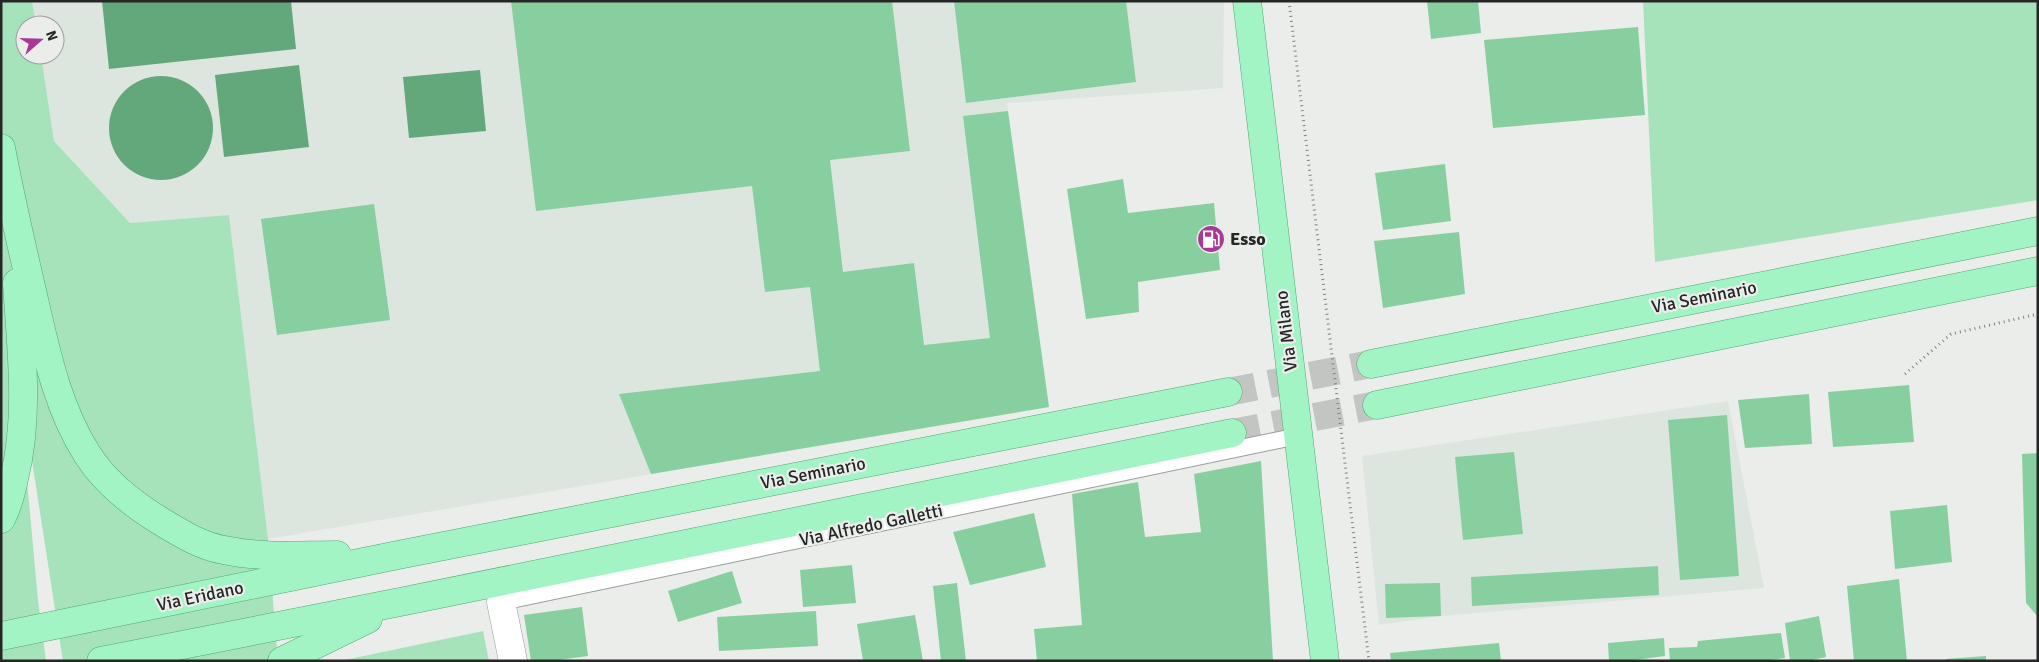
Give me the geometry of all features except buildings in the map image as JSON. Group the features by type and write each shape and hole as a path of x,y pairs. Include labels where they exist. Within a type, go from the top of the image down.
{"main road":[{"name":"Via Milano","path":"1246,1 1325,661"},
{"path":"1,148 12,207 52,374 68,420 88,455 112,485 141,510 190,540 222,550 259,556 398,555"},
{"path":"1,519 7,509 21,450 24,390 12,207"},
{"name":"Via Seminario","path":"1371,364 2038,231"},
{"path":"1377,405 2038,271"},
{"name":"Via Seminario","path":"398,555 1228,392"},
{"path":"101,661 405,602 1232,434"},
{"name":"Via Eridano","path":"1,636 398,555"},
{"path":"282,661 405,602"}],"street":[{"name":"Via Alfredo Galletti","path":"501,602 512,661"}],"lane":[{"name":"Via Alfredo Galletti","path":"501,602 1298,436"}],"path":[{"path":"1288,1 1369,661"},
{"path":"1905,374 1951,334 2038,314"}],"shaded area":[{"path":"1,1 32,1 34,15 15,15 15,65 43,65 54,141 130,223 229,215 268,539 278,661 63,661 15,351 38,600 46,661 1,661"},
{"path":"32,1 1224,1 1223,88 1007,103 1049,407 268,539 229,215 130,223 54,141 43,65 65,65 65,15 34,15"},
{"path":"102,1 291,1 296,49 109,69"},
{"path":"1643,1 2038,1 2038,200 1655,262"},
{"path":"299,65 309,147 224,157 215,75"},
{"path":"480,70 486,131 409,138 403,77"},
{"path":"161,76 181,80 190,85 204,99 209,108 213,128 209,148 204,157 190,171 181,176 161,180 141,176 132,171 118,157 113,148 109,128 113,108 118,99 132,85 141,80"},
{"path":"1728,401 1764,588 1441,616 1379,625 1362,456"},
{"path":"483,631 489,661 340,661"}],"tunnel":[{"path":"1228,392 1371,364"},
{"path":"1232,433 1377,405"}],"place":[{"name":"Esso","path":"1211,239"}]}
